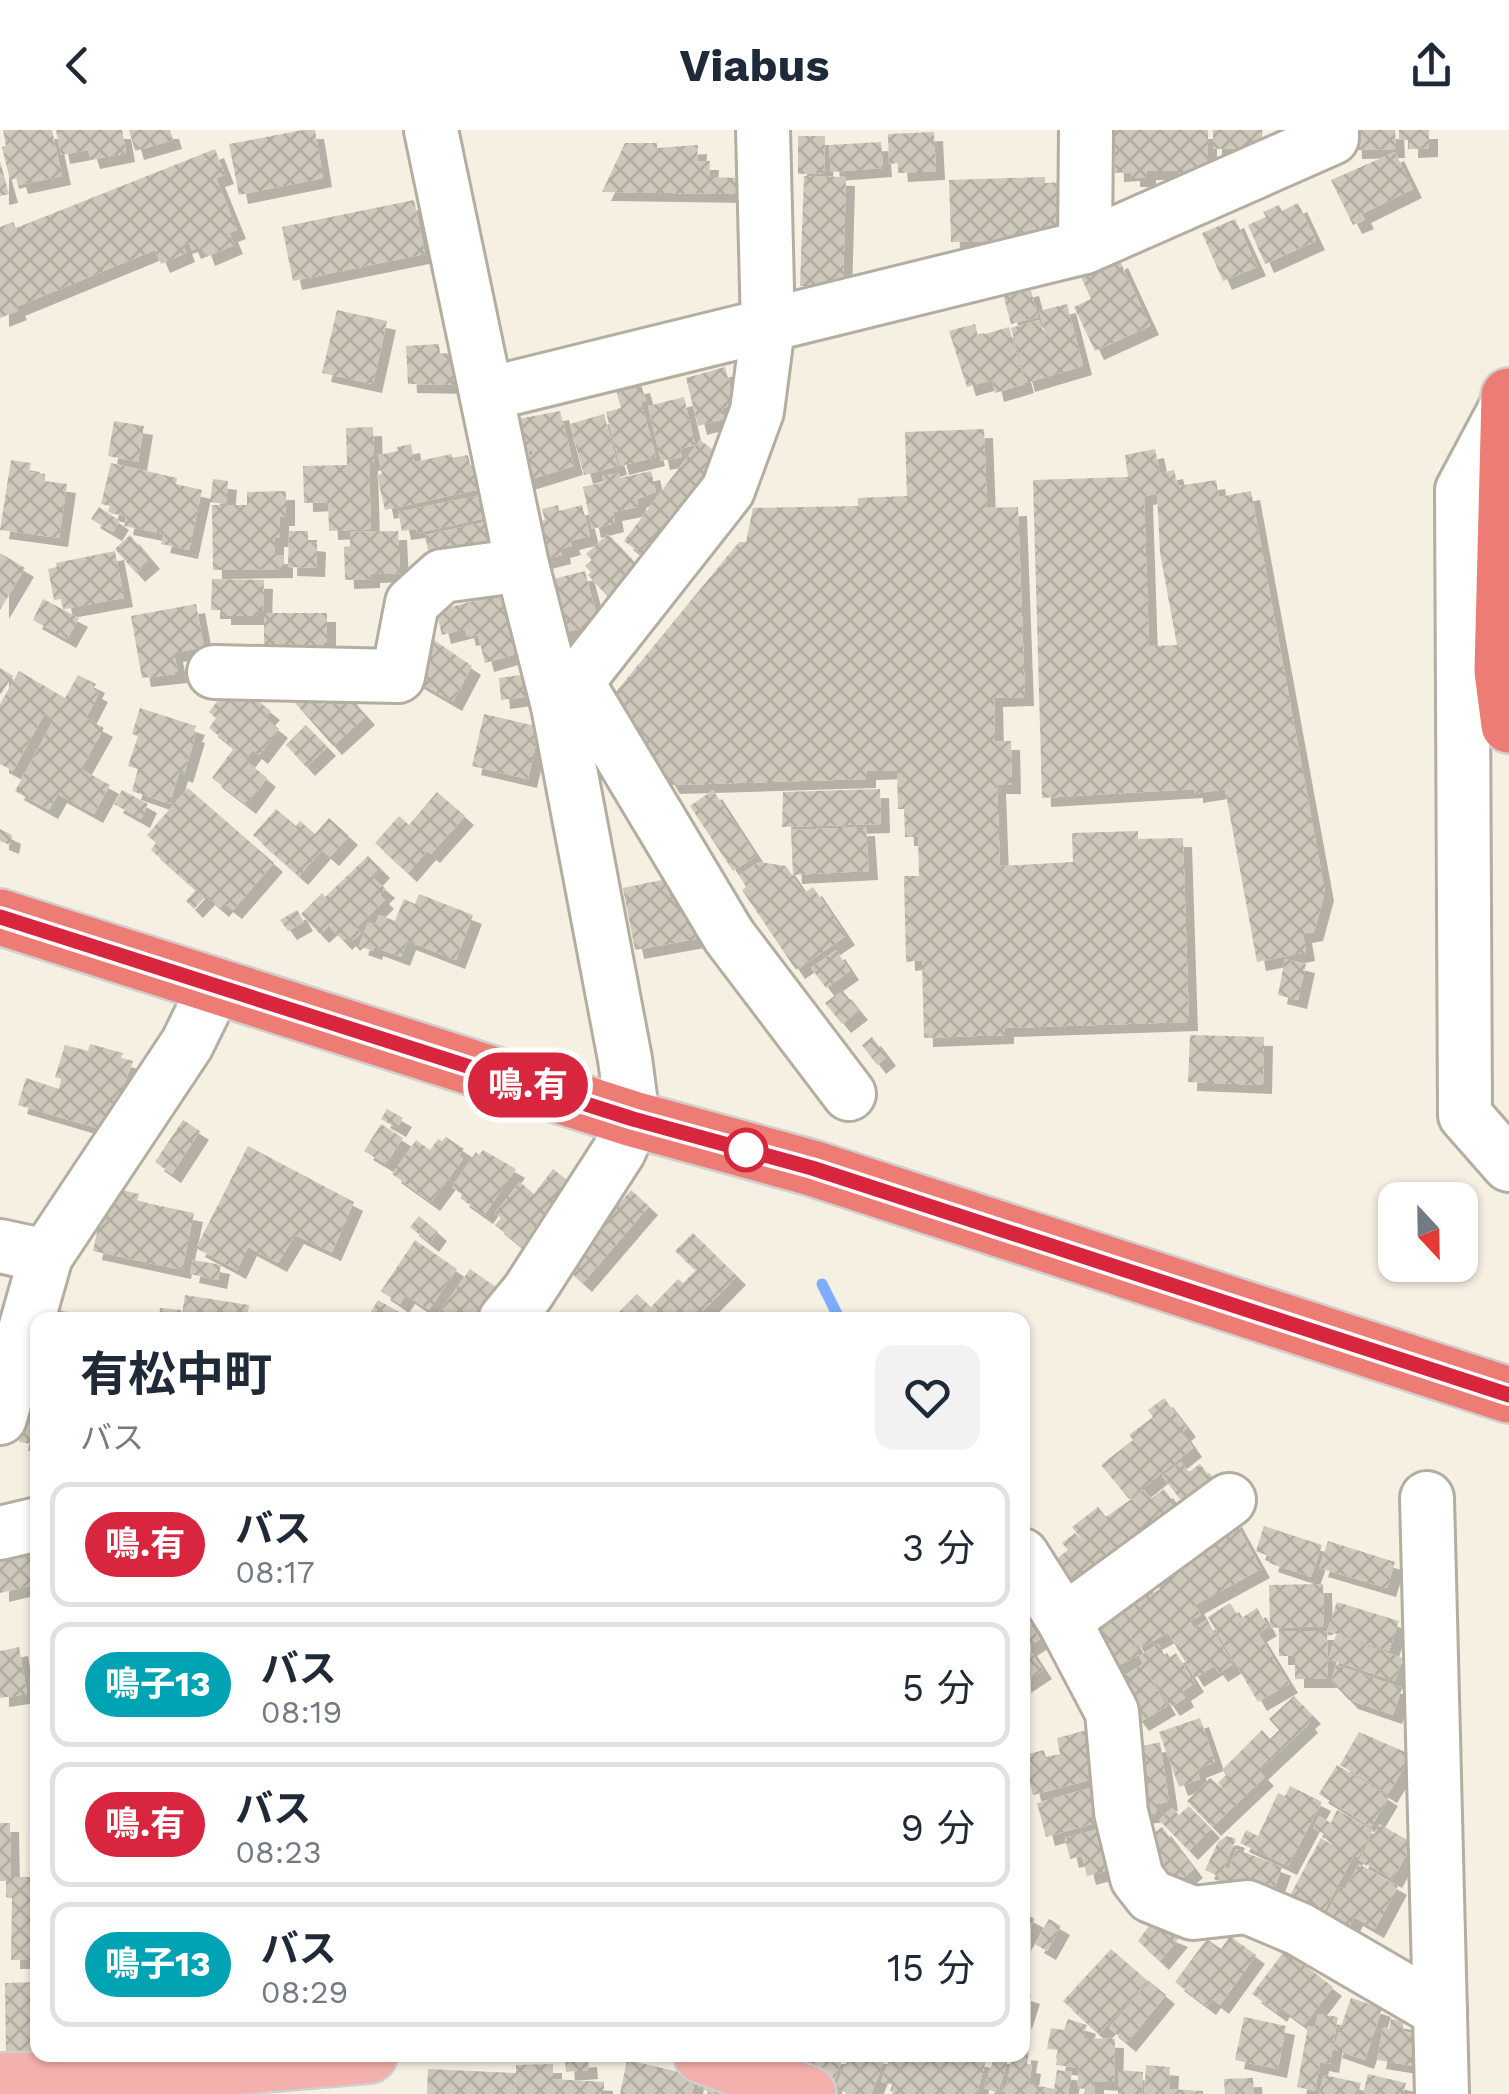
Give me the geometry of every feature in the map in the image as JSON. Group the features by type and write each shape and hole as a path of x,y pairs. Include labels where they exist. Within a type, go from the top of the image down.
{"highway":[{"path":"1509,399 1502,670 1509,725"},
{"path":"0,917 633,1119 812,1168 1509,1394"}],"main road":[{"path":"0,2080 75,2080 255,2062"},
{"path":"721,2062 808,2094"}],"street":[{"path":"431,130 522,565 568,694 633,1119 619,1151 512,1312"},
{"path":"568,694 728,490 757,410 768,326 762,130"},
{"path":"1086,130 1086,246"},
{"path":"488,394 1086,246 1332,138 1332,130"},
{"path":"1509,399 1462,490 1465,1115 1509,1165"},
{"path":"214,672 398,676 412,603 442,576 522,565"},
{"path":"568,694 729,936 849,1094"},
{"path":"0,1418 23,1251 187,1044 216,984"},
{"path":"1427,1498 1442,2094"},
{"path":"1064,1621 1229,1500"},
{"path":"0,1533 30,1526"},
{"path":"1030,1568 1064,1621 1112,1712 1121,1812 1137,1878 1151,1896 1193,1913 1247,1907 1299,1929 1440,2011"}],"building":[{"path":"3,130 52,130 62,176 19,185 17,178 10,180 2,147 6,146"},
{"path":"56,130 122,130 126,153 91,160 88,150 61,155"},
{"path":"129,130 170,130 173,140 135,151"},
{"path":"315,130 323,178 239,195 229,144"},
{"path":"1114,130 1208,130 1208,177 1177,177 1177,171 1147,171 1147,178 1131,178 1131,172 1115,173"},
{"path":"1213,130 1262,130 1263,148 1213,149"},
{"path":"1352,130 1395,130 1396,149 1353,150"},
{"path":"1399,130 1429,130 1429,148 1409,149 1409,140 1399,140"},
{"path":"934,132 936,171 899,173 898,163 889,164 888,134"},
{"path":"798,136 825,136 824,173 798,174"},
{"path":"881,142 883,168 831,172 829,145"},
{"path":"625,143 657,143 657,148 698,145 697,161 710,161 709,177 739,178 739,194 602,192"},
{"path":"215,149 225,175 216,178 237,230 229,233 234,245 206,257 202,246 192,250 189,243 183,245 186,253 161,264 155,250 16,307 18,311 0,318 0,227 13,222 16,228"},
{"path":"1395,152 1413,189 1362,214 1365,220 1353,225 1331,180"},
{"path":"0,161 9,194 0,196"},
{"path":"804,176 846,177 843,287 800,286"},
{"path":"1045,177 1045,183 1063,182 1064,233 1047,239 951,242 949,180"},
{"path":"414,200 425,254 293,281 282,227"},
{"path":"1298,203 1316,241 1265,264 1248,225 1266,217 1263,212 1279,205 1282,211"},
{"path":"1235,219 1257,267 1223,281 1202,233"},
{"path":"1119,259 1150,326 1095,351 1074,307 1091,299 1081,277"},
{"path":"1030,287 1038,317 1011,324 1003,294"},
{"path":"1067,304 1083,366 1026,383 1011,328 1039,320 1047,342 1039,311"},
{"path":"337,310 387,321 373,384 322,373"},
{"path":"975,324 978,336 1009,327 1025,384 995,393 992,380 967,387 949,331"},
{"path":"439,344 440,354 458,353 461,385 408,384 406,346"},
{"path":"725,367 735,405 722,408 724,419 698,426 686,378"},
{"path":"641,384 646,401 641,402 656,457 620,466 606,412 621,408 616,390"},
{"path":"684,397 695,445 680,449 682,457 661,461 648,406"},
{"path":"560,411 574,466 525,481 519,458 532,455 532,450 522,453 513,420"},
{"path":"604,414 618,466 584,475 570,424"},
{"path":"114,421 144,426 138,462 108,456"},
{"path":"373,427 374,461 369,462 371,529 329,531 328,502 304,503 303,466 347,465 346,428"},
{"path":"984,429 987,508 1018,507 1025,697 994,698 995,741 1011,741 1012,785 997,785 1000,866 1073,862 1072,833 1138,831 1138,839 1183,838 1189,1022 1005,1028 1005,1035 924,1038 922,960 906,962 904,876 919,876 918,837 905,837 904,809 898,809 897,770 867,771 867,779 671,785 615,693 739,542 746,542 753,508 858,506 858,498 907,496 905,432"},
{"path":"700,440 720,455 644,556 624,541"},
{"path":"411,444 414,462 452,454 452,458 468,455 471,468 485,465 490,487 385,510 377,475 382,474 378,455"},
{"path":"1155,449 1160,473 1174,470 1178,486 1216,480 1219,497 1251,491 1325,892 1314,932 1303,934 1306,952 1257,962 1225,789 1194,794 1194,789 1042,798 1033,480 1128,477 1125,455","holes":["1157,494 1160,553 1177,645 1149,646 1144,496"]},
{"path":"11,460 31,463 29,472 45,474 45,481 67,484 59,538 0,530"},
{"path":"111,463 177,478 176,484 202,490 189,550 161,544 164,534 124,526 126,516 108,512 110,506 101,504"},
{"path":"651,471 656,492 637,499 638,507 613,512 615,523 592,529 583,487 604,482 602,476 619,473 620,478"},
{"path":"213,479 228,481 226,504 210,502"},
{"path":"286,491 286,517 280,517 280,538 275,538 275,555 284,555 284,569 213,570 212,505 247,505 247,492"},
{"path":"486,494 491,517 417,533 416,529 402,531 398,512"},
{"path":"558,505 559,511 582,505 590,536 570,541 572,546 561,549 562,555 539,561 530,524 545,520 542,509"},
{"path":"99,507 120,521 113,532 91,519"},
{"path":"490,521 496,551 431,564 425,535"},
{"path":"289,531 308,531 308,542 317,543 316,568 288,567"},
{"path":"398,531 400,573 345,580 344,547 350,546 350,532"},
{"path":"608,534 639,567 608,597 585,566 592,560 586,554"},
{"path":"130,535 151,560 136,573 115,549"},
{"path":"115,551 124,598 64,609 62,599 54,600 48,569 57,567 56,563"},
{"path":"0,553 25,568 0,610"},
{"path":"585,571 599,624 554,635 541,582"},
{"path":"212,579 264,580 263,611 257,611 257,616 222,616 222,610 211,610"},
{"path":"503,593 523,652 485,663 478,635 467,637 465,629 442,635 436,611"},
{"path":"43,599 79,618 67,639 33,620"},
{"path":"196,604 204,647 174,653 178,674 142,678 131,616"},
{"path":"264,613 327,613 327,660 264,659"},
{"path":"431,638 472,666 453,702 410,677"},
{"path":"0,668 13,676 0,695"},
{"path":"19,671 65,698 78,675 96,684 93,690 99,693 86,718 104,728 81,769 110,785 94,814 58,794 49,810 15,791 54,719 45,713 13,771 0,764 0,704"},
{"path":"528,674 531,696 501,700 499,678"},
{"path":"233,681 271,711 265,718 279,729 259,755 253,750 245,760 267,778 247,805 212,778 234,748 209,728 216,718 209,712"},
{"path":"305,686 323,705 341,688 366,716 333,746 282,688"},
{"path":"140,708 196,726 184,774 179,772 170,804 132,791 138,769 128,766 138,736 132,734"},
{"path":"484,714 540,727 528,779 472,766"},
{"path":"306,725 327,747 306,767 286,745"},
{"path":"188,788 274,863 233,910 224,903 220,908 206,896 194,909 186,901 196,890 151,850 156,843 147,835"},
{"path":"880,789 881,824 782,827 783,792"},
{"path":"122,790 148,804 141,819 114,804"},
{"path":"713,790 756,856 733,871 690,806"},
{"path":"437,792 465,816 408,873 375,843 399,816 409,825"},
{"path":"276,809 296,826 300,821 315,834 329,818 349,836 330,857 322,850 299,876 253,835"},
{"path":"866,827 869,871 793,875 791,830"},
{"path":"0,829 12,835 10,845 0,841"},
{"path":"368,856 381,869 373,878 386,889 380,895 385,900 356,928 361,933 351,942 347,937 343,941 329,926 320,934 301,914"},
{"path":"759,862 786,866 804,893 813,887 846,936 796,970 742,890 746,887 739,875"},
{"path":"666,879 671,900 693,896 701,938 635,950 623,888"},
{"path":"419,894 473,915 456,960 407,941 401,957 359,946 368,922 375,925 379,915 395,921 404,899 415,904"},
{"path":"297,910 304,922 288,931 280,920"},
{"path":"836,950 850,971 826,988 811,968"},
{"path":"1285,959 1306,964 1298,1000 1278,995"},
{"path":"842,990 859,1011 842,1024 825,1003"},
{"path":"1190,1035 1264,1037 1263,1085 1188,1082"},
{"path":"872,1037 887,1057 877,1065 862,1045"},
{"path":"90,1044 123,1053 121,1058 133,1061 107,1131 18,1105 26,1078 59,1089 61,1079 55,1077 65,1045 88,1051"},
{"path":"387,1109 403,1118 397,1128 381,1119"},
{"path":"183,1120 200,1131 172,1174 155,1162"},
{"path":"381,1124 403,1138 386,1164 364,1151"},
{"path":"446,1137 464,1149 459,1156 463,1159 431,1202 392,1174 416,1140 430,1150 438,1139"},
{"path":"248,1146 354,1202 332,1252 295,1235 278,1263 248,1247 237,1270 196,1248"},
{"path":"483,1150 516,1169 484,1215 460,1198 463,1195 452,1187 476,1152 479,1155"},
{"path":"553,1169 572,1184 522,1247 495,1225 501,1218 495,1213 520,1182 534,1194"},
{"path":"114,1188 139,1194 137,1201 194,1213 182,1270 93,1251 101,1213 108,1215"},
{"path":"631,1190 649,1206 583,1283 565,1267"},
{"path":"419,1216 438,1232 430,1243 410,1227"},
{"path":"693,1233 737,1276 702,1312 619,1312 637,1294 651,1307 678,1279 683,1283 696,1270 675,1251"},
{"path":"415,1240 457,1269 429,1310 406,1295 400,1304 381,1291"},
{"path":"193,1260 221,1265 218,1280 190,1274"},
{"path":"470,1269 503,1292 489,1312 440,1312"},
{"path":"185,1295 249,1305 248,1312 182,1312"},
{"path":"378,1300 399,1312 371,1312"},
{"path":"160,1308 181,1310 181,1312 160,1312"},
{"path":"29,1385 30,1385 30,1444 19,1442"},
{"path":"1164,1398 1187,1428 1182,1432 1193,1448 1129,1499 1101,1465 1133,1440 1129,1435 1153,1417 1148,1410"},
{"path":"1181,1462 1189,1472 1200,1464 1223,1493 1193,1516 1162,1476"},
{"path":"1164,1489 1186,1519 1079,1600 1050,1564 1068,1550 1062,1543 1075,1533 1084,1542 1072,1527 1098,1507 1106,1517 1144,1490 1151,1499"},
{"path":"1233,1518 1261,1569 1195,1605 1201,1615 1190,1621 1194,1628 1207,1620 1233,1664 1219,1673 1214,1666 1195,1678 1168,1633 1138,1649 1125,1624 1139,1655 1105,1672 1084,1629 1143,1581 1150,1595 1160,1589 1150,1570 1224,1537 1218,1527"},
{"path":"1264,1526 1322,1545 1311,1577 1269,1563 1271,1557 1256,1551"},
{"path":"1328,1541 1395,1562 1387,1588 1319,1568"},
{"path":"30,1548 30,1586 0,1593 0,1551"},
{"path":"1323,1584 1324,1626 1270,1628 1269,1585"},
{"path":"1337,1602 1399,1621 1389,1651 1327,1631"},
{"path":"1230,1603 1240,1619 1257,1608 1268,1627 1258,1633 1289,1684 1258,1702 1208,1617"},
{"path":"1030,1624 1040,1639 1030,1646"},
{"path":"1279,1631 1327,1631 1328,1679 1295,1679 1295,1656 1279,1656"},
{"path":"1336,1635 1403,1658 1395,1681 1328,1659"},
{"path":"1158,1644 1167,1659 1176,1653 1195,1683 1182,1692 1185,1698 1171,1707 1144,1668 1167,1706 1140,1722 1110,1684 1143,1664 1139,1656"},
{"path":"19,1647 27,1694 0,1698 0,1651"},
{"path":"1030,1650 1043,1670 1030,1679"},
{"path":"1336,1665 1402,1688 1393,1715 1349,1700 1331,1681"},
{"path":"1294,1696 1312,1715 1306,1720 1309,1724 1259,1771 1265,1777 1212,1827 1187,1801 1210,1778 1227,1792 1218,1783 1226,1775 1222,1770 1262,1730 1270,1739 1279,1730 1269,1719"},
{"path":"1200,1718 1215,1762 1197,1769 1200,1779 1179,1787 1159,1732"},
{"path":"1087,1730 1096,1763 1090,1765 1094,1779 1033,1795 1030,1754 1044,1750 1046,1757 1060,1754 1057,1738"},
{"path":"1359,1732 1412,1755 1388,1794 1340,1765"},
{"path":"1160,1742 1169,1802 1157,1804 1157,1813 1140,1815 1130,1749"},
{"path":"1337,1765 1389,1797 1371,1827 1319,1794"},
{"path":"1097,1786 1106,1820 1046,1837 1037,1803"},
{"path":"1290,1786 1322,1802 1288,1866 1240,1843 1246,1830 1258,1836 1278,1793 1285,1796"},
{"path":"1189,1806 1211,1829 1189,1851 1159,1820 1172,1808 1179,1815"},
{"path":"1337,1810 1373,1830 1358,1857 1354,1855 1320,1919 1287,1901 1321,1838 1333,1845 1326,1835 1313,1828 1319,1816 1331,1823"},
{"path":"0,1823 10,1823 11,1877 30,1877 30,1960 11,1960 12,1898 6,1897 6,1881 0,1881"},
{"path":"1379,1824 1413,1843 1393,1879 1359,1860"},
{"path":"1162,1827 1194,1869 1168,1890 1144,1840"},
{"path":"1102,1828 1112,1869 1087,1876 1082,1856 1070,1859 1065,1838"},
{"path":"1227,1836 1236,1839 1224,1867 1229,1869 1236,1849 1282,1867 1272,1895 1216,1887 1220,1877 1205,1870 1218,1842"},
{"path":"1359,1864 1398,1886 1375,1929 1354,1917 1346,1933 1322,1922"},
{"path":"1049,1919 1061,1926 1047,1951 1035,1944"},
{"path":"1149,1926 1179,1938 1160,1961 1138,1941"},
{"path":"1230,1936 1256,1955 1220,2005 1212,1999 1207,2006 1175,1982 1207,1939 1221,1949"},
{"path":"1111,1949 1148,1981 1099,2034 1063,2001"},
{"path":"1285,1950 1333,1987 1304,2025 1281,2008 1278,2013 1252,1994"},
{"path":"1149,1981 1166,1995 1127,2043 1109,2028"},
{"path":"30,1982 30,2055 6,2056 5,1983"},
{"path":"1351,1998 1382,2008 1365,2060 1333,2049"},
{"path":"1318,2014 1338,2017 1330,2064 1320,2062 1315,2091 1297,2087 1308,2026 1315,2027"},
{"path":"1244,2017 1286,2026 1278,2069 1235,2060"},
{"path":"1068,2019 1087,2025 1083,2038 1115,2039 1114,2082 1095,2081 1095,2094 1084,2094 1085,2089 1077,2088 1079,2068 1056,2065 1058,2050 1047,2049 1051,2028 1064,2030"},
{"path":"1391,2019 1404,2021 1402,2031 1419,2034 1414,2066 1377,2060 1383,2027 1389,2029"},
{"path":"565,2062 588,2062 589,2070 566,2072"},
{"path":"627,2062 696,2076 692,2094 620,2094"},
{"path":"789,2062 841,2062 831,2089 786,2071"},
{"path":"847,2062 884,2062 871,2094 849,2094 835,2088"},
{"path":"888,2062 985,2062 977,2094 892,2094 894,2085 881,2082"},
{"path":"993,2062 1007,2062 998,2093 984,2088"},
{"path":"1011,2062 1032,2065 1029,2084 1054,2089 1057,2070 1072,2072 1068,2094 1001,2094 1003,2085 1007,2086"},
{"path":"553,2064 553,2079 604,2082 604,2094 516,2094 515,2078 514,2094 427,2094 428,2069 516,2073 516,2065"},
{"path":"1146,2065 1170,2067 1169,2089 1203,2094 1144,2094"},
{"path":"1119,2070 1143,2072 1142,2094 1118,2094"},
{"path":"703,2074 728,2085 724,2094 697,2087"},
{"path":"1368,2074 1406,2083 1403,2094 1363,2094"},
{"path":"1324,2075 1361,2083 1358,2094 1319,2094"},
{"path":"1253,2078 1254,2094 1225,2094 1224,2079"}],"waterway":[{"path":"822,1284 836,1312"}],"bus line":[{"name":"鳴.有","path":"0,917 633,1119 812,1168 1509,1395"}]}
